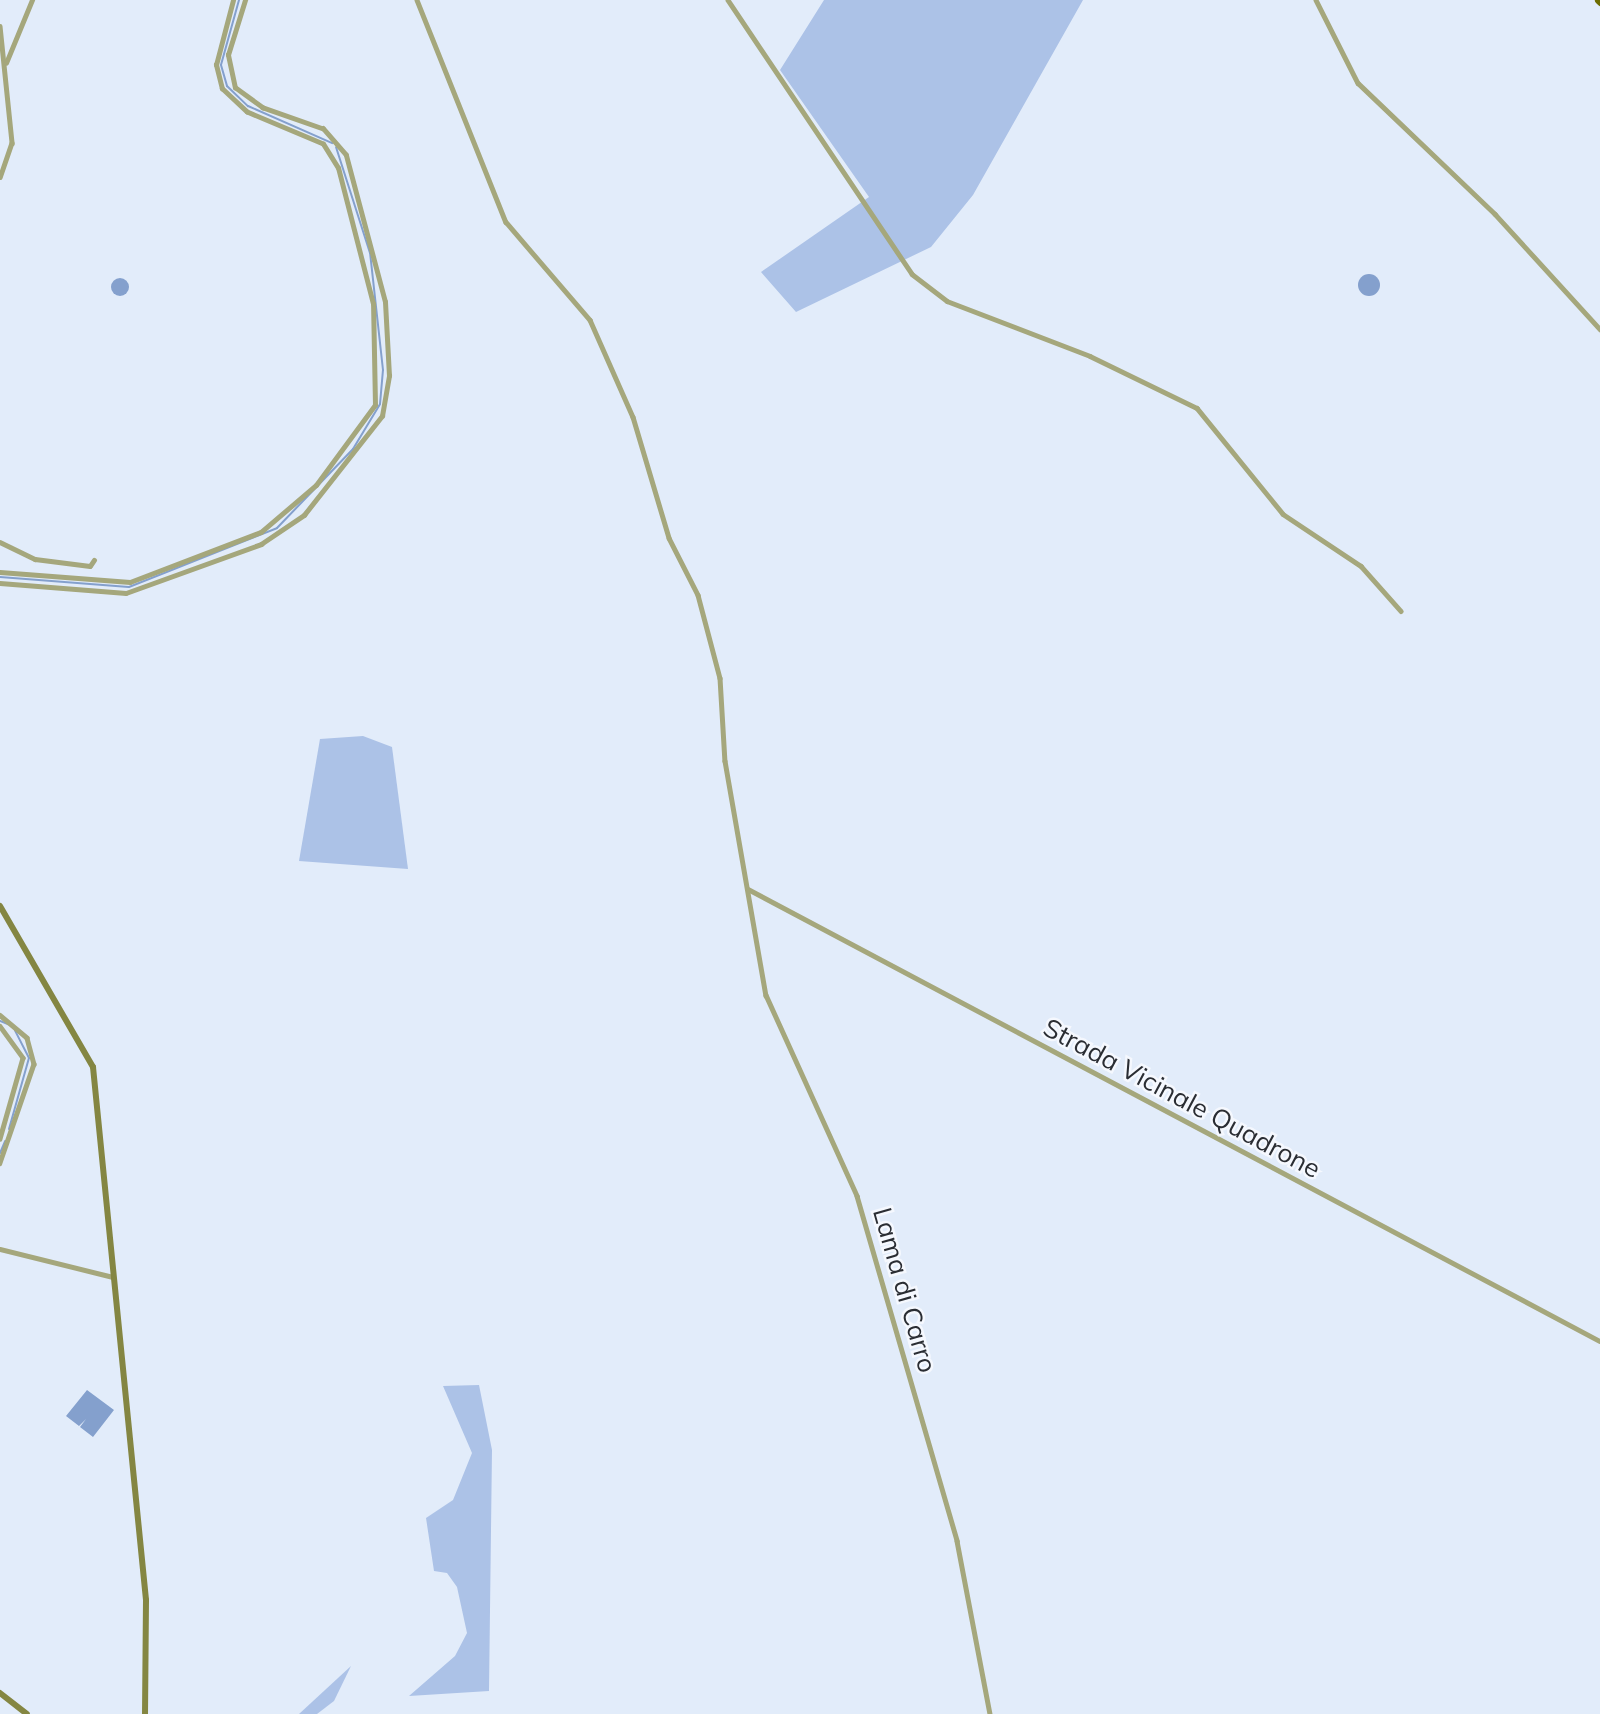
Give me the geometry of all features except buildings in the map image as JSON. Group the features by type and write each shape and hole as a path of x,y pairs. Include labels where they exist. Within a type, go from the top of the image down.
{"main road":[{"path":"0,906 93,1067 147,1609 145,1714"},
{"path":"0,1693 27,1714"}],"street":[{"path":"3,65 32,0"},
{"path":"0,583 58,590 126,593 201,567 292,524 369,438 388,394 385,302 356,187 335,139 263,108 239,94 228,75 245,0"},
{"name":"Lama di Carro","path":"417,0 506,222 590,320 633,416 669,538 712,637 747,889 766,995 857,1196 957,1541 990,1714"},
{"path":"727,0 912,274 947,301 1090,356 1197,408 1283,514 1361,566 1401,611"},
{"path":"1316,0 1358,83 1496,214 1600,329"},
{"path":"0,572 130,582 261,532 292,510 359,430 378,389 373,304 344,189 323,144 259,118 233,104 218,76 217,54 233,2 243,6"},
{"path":"0,26 12,143 0,177"},
{"path":"259,118 263,108"},
{"path":"344,189 356,187"},
{"path":"373,304 385,302"},
{"path":"359,430 369,438"},
{"path":"0,542 35,559 90,566 94,560"},
{"path":"197,556 201,567"},
{"path":"58,590 59,578"},
{"name":"Strada Vicinale Quadrone","path":"747,889 1600,1341"},
{"path":"0,1015 19,1027 32,1050 34,1064 0,1163"},
{"path":"0,1026 22,1053"},
{"path":"22,1053 32,1050"},
{"path":"0,1139 22,1053"},
{"path":"0,1249 113,1277"}],"shaded area":[{"path":"824,0 1083,0 973,195 931,247 796,312 761,272 869,197 780,70"},
{"path":"1369,274 1377,277 1380,285 1377,293 1369,296 1361,293 1358,285 1361,277"},
{"path":"120,278 126,281 129,287 126,293 120,296 114,293 111,287 114,281"},
{"path":"363,736 392,747 408,869 299,861 320,739"},
{"path":"479,1385 492,1450 489,1691 409,1696 455,1656 467,1633 457,1587 447,1573 434,1571 426,1518 453,1500 472,1453 443,1386"},
{"path":"87,1390 114,1410 93,1437 80,1427 86,1419 79,1426 66,1416"},
{"path":"351,1666 334,1701 317,1714 299,1714"}],"waterway":[{"path":"239,0 221,65 227,86 248,106 332,143"},
{"path":"0,577 129,587 277,528 353,449 380,404 383,370 370,253 336,147"},
{"path":"0,1021 8,1024"},
{"path":"9,1129 29,1058 15,1030"},
{"path":"0,1153 5,1141"}]}
